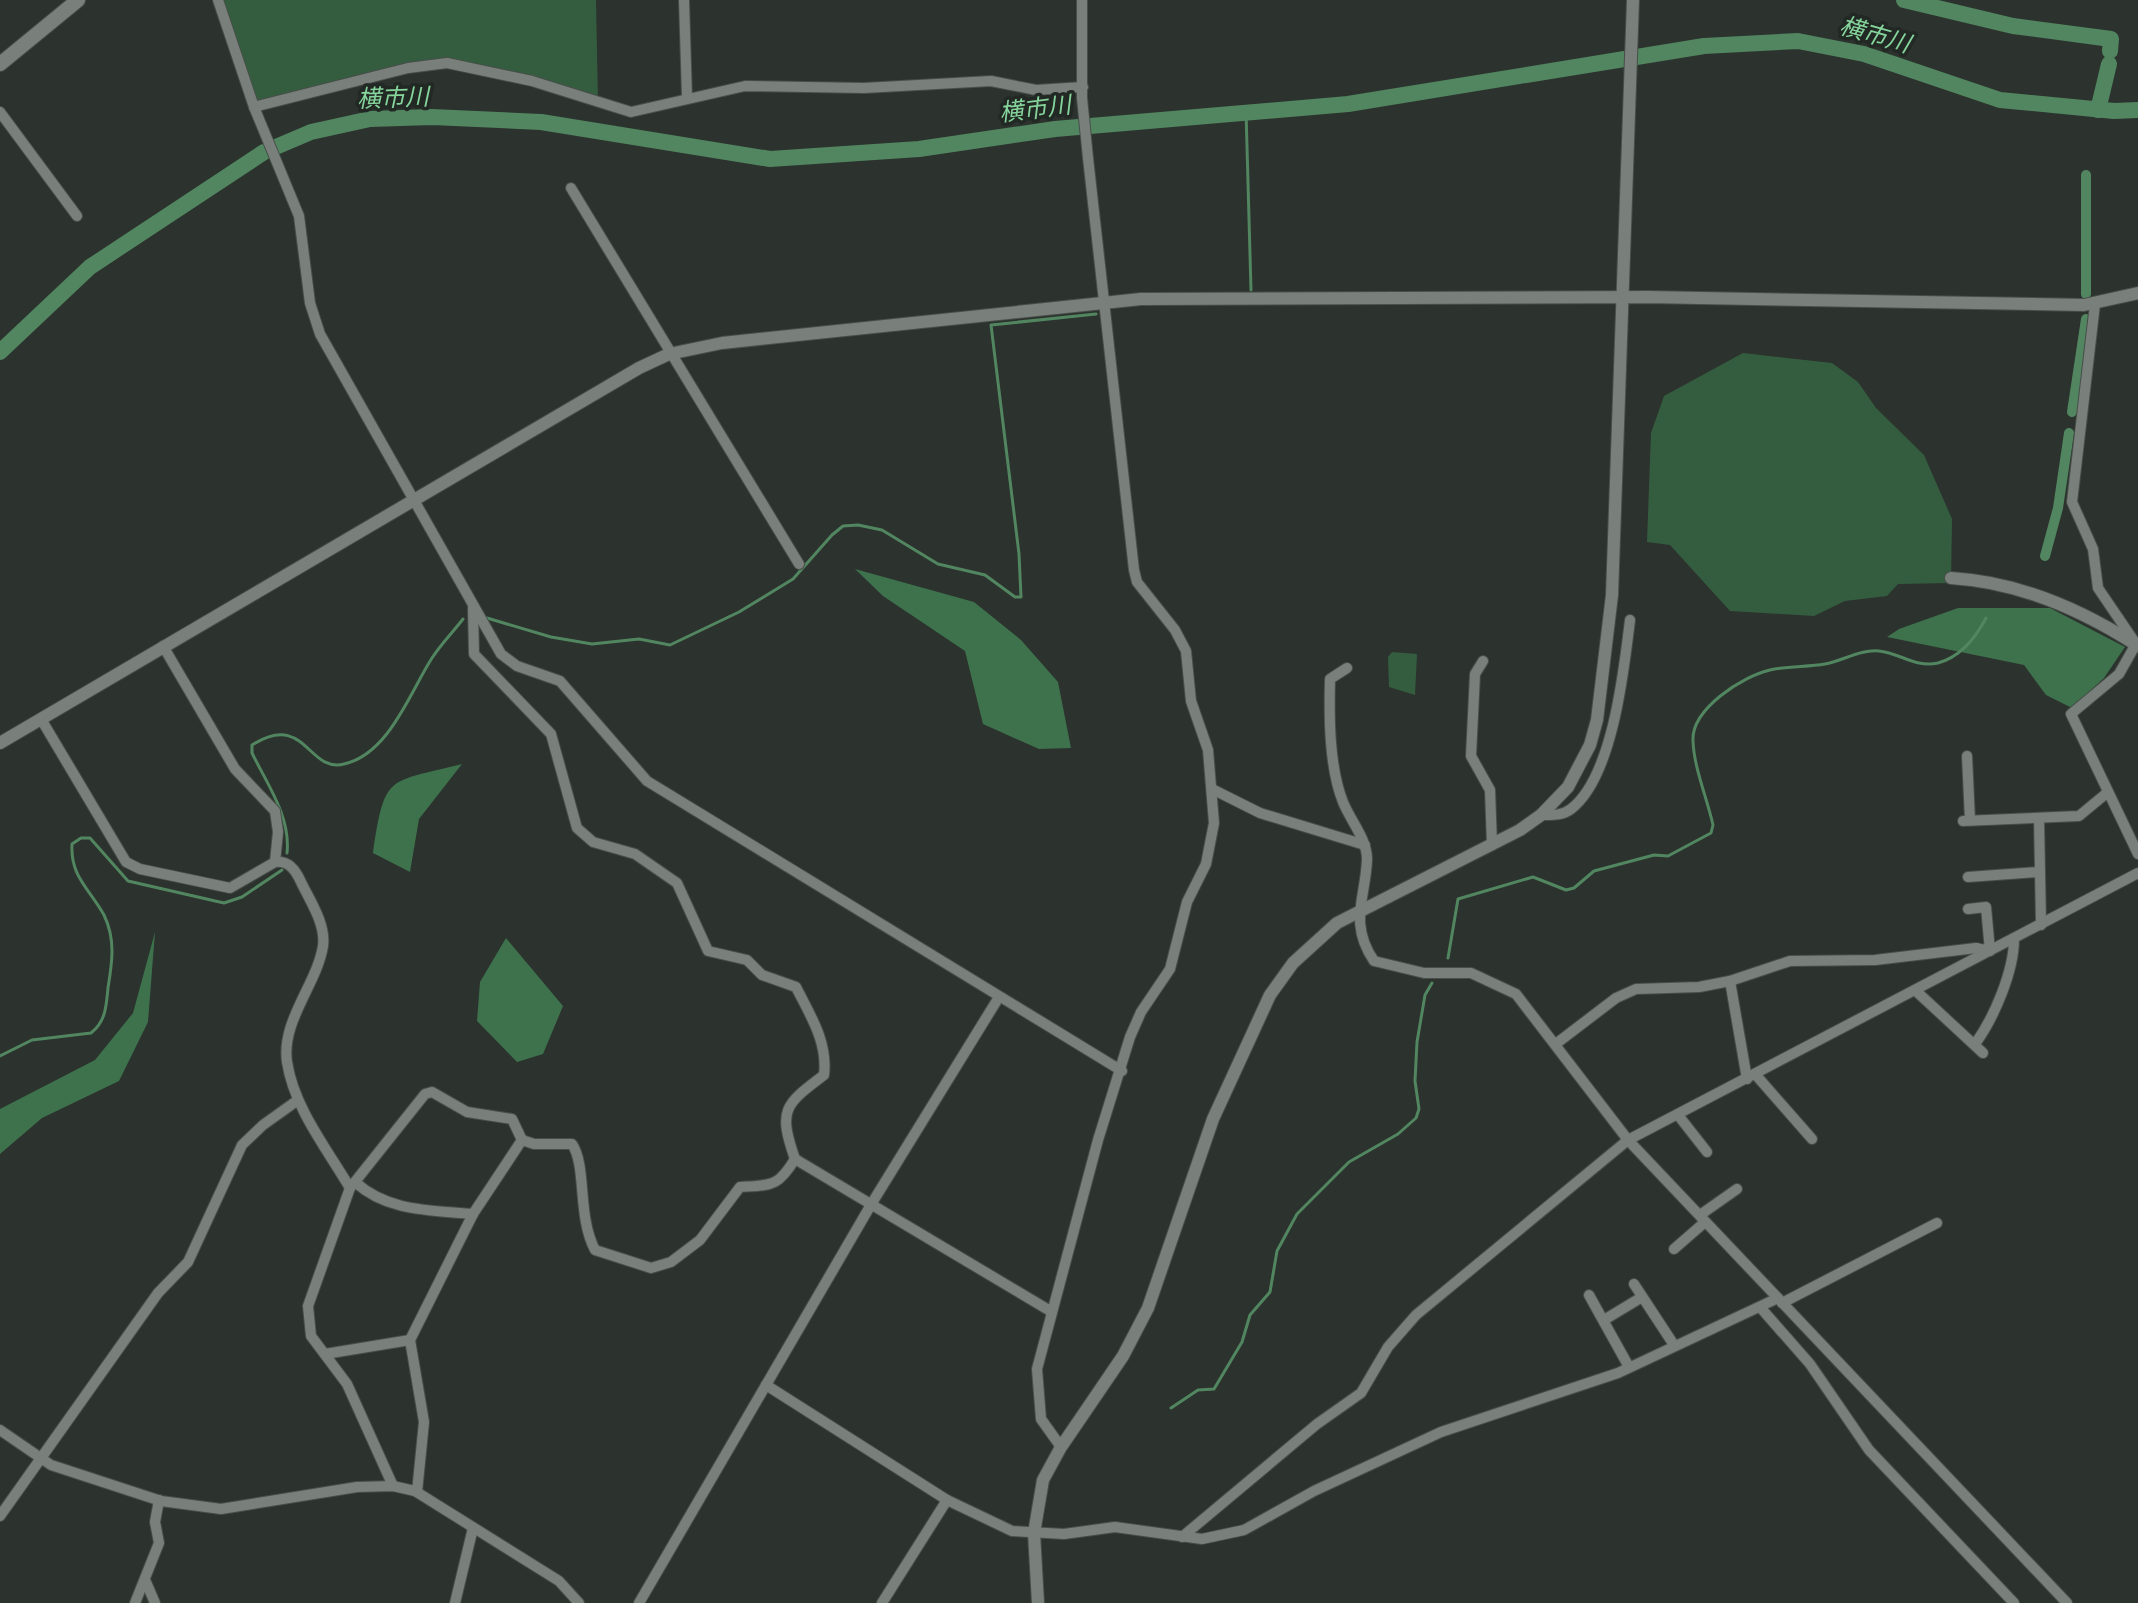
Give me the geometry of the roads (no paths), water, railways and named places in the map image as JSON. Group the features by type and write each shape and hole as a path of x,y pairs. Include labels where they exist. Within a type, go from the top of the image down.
{"main road":[{"path":"0,64 78,0"}],"street":[{"path":"218,0 256,111 299,216 310,303 320,334 501,654 517,666 560,681 647,781 1122,1071"},
{"path":"684,0 687,97"},
{"path":"1061,1447 1041,1419 1036,1390 1037,1369 1098,1140 1136,1022 1170,969 1187,902 1206,864 1214,823 1208,750 1191,701 1186,651 1175,630 1137,582 1134,570 1088,158 1082,92 1082,0"},
{"path":"1038,1603 1034,1533 1043,1480 1061,1447 1123,1356 1148,1308 1213,1119 1259,1014 1293,963 1318,938 1358,910 1492,845 1541,815 1568,787 1590,745 1603,688 1612,595 1620,299 1633,0"},
{"path":"256,111 408,68 447,63 532,81 631,112 745,86 864,88 991,81 1036,90 1082,92"},
{"path":"0,112 77,216"},
{"path":"571,188 799,564"},
{"path":"0,743 669,354 722,343 1104,304 1243,298 2095,304 2138,293"},
{"path":"2095,304 2072,502 2093,549 2098,588 2137,645"},
{"path":"1951,578 2016,587 2079,613 2137,645"},
{"path":"473,606 474,654 551,734 577,828 593,842 635,854 677,883 708,951 747,960 762,975 796,987 819,1033 826,1058 824,1075 791,1100 786,1109 785,1128 795,1159 1052,1312"},
{"path":"1541,815 1557,815 1572,809 1588,788 1608,743 1620,695 1630,620"},
{"path":"2137,645 2119,674 2071,714 2138,854"},
{"path":"163,646 235,769 275,811 278,832 275,862"},
{"path":"1483,661 1475,674 1471,756 1490,790 1492,845"},
{"path":"1347,668 1330,679 1334,756 1342,801 1365,845 1367,859 1358,910 1367,951 1374,961 1424,973 1471,973 1516,994 1557,1043 1628,1140 2067,1603"},
{"path":"41,719 126,862 140,869 230,888 275,862 290,865 298,874 322,934 323,947 292,1028 287,1054 298,1100 353,1185 404,1208 473,1214"},
{"path":"1967,756 1966,820 2079,816 2108,792"},
{"path":"1212,789 1260,813 1365,845"},
{"path":"2039,818 2041,925"},
{"path":"1968,877 2039,872"},
{"path":"1182,1537 1317,1424 1361,1393 1388,1347 1416,1315 1628,1140 2138,873"},
{"path":"1968,909 1986,907 1990,951"},
{"path":"1975,1044 1987,1029 2014,952 2014,939"},
{"path":"1557,1043 1616,998 1636,989 1699,987 1730,981 1790,961 1875,960 1976,948 1990,951"},
{"path":"1730,981 1751,1076 1812,1139"},
{"path":"1916,991 1983,1053"},
{"path":"639,1603 872,1203 999,997"},
{"path":"393,1486 347,1384 311,1336 308,1306 353,1185 429,1092 467,1112 512,1119 522,1140 534,1144 572,1144 578,1153 582,1216 595,1250 651,1268 671,1262 700,1240 740,1187 773,1185 783,1179 795,1159"},
{"path":"0,1516 158,1293 188,1262 242,1145 298,1100"},
{"path":"1678,1115 1707,1152"},
{"path":"417,1492 424,1422 410,1340 473,1214 522,1140"},
{"path":"1674,1249 1737,1189"},
{"path":"766,1385 947,1500 1012,1531 1064,1534 1115,1527 1202,1539 1244,1530 1314,1491 1441,1432 1629,1367 1780,1300 1937,1223"},
{"path":"1634,1284 1674,1345"},
{"path":"1589,1295 1629,1367"},
{"path":"1604,1320 1642,1297"},
{"path":"1760,1307 1810,1364 1869,1450 2014,1603"},
{"path":"325,1354 410,1340"},
{"path":"0,1430 39,1459 106,1486 159,1500 221,1509 357,1487 393,1486 417,1492 559,1581 579,1603"},
{"path":"135,1603 146,1582 159,1543 155,1522 159,1500"},
{"path":"882,1603 947,1500"},
{"path":"455,1603 473,1528"},
{"path":"146,1582 155,1603"}],"waterway":[{"path":"1904,0 2013,26 2111,39 2110,51"},
{"name":"横市川","path":"0,352 90,267 264,152 311,132 370,119 432,117 541,122 770,159 919,149 1055,129 1348,104 1704,46 1798,41 1864,54 2000,100 2114,111 2138,110"},
{"path":"2098,110 2109,64"},
{"path":"1246,111 1251,290"},
{"path":"2086,175 2086,294"},
{"path":"487,618 551,637 592,644 639,639 670,645 739,612 793,579 832,535 843,526 858,525 882,530 938,564 985,575 1015,597 1021,597 1019,554 991,325 1096,314"},
{"path":"2072,412 2086,319"},
{"path":"2045,556 2058,508 2069,433"},
{"path":"1448,958 1458,899 1533,877 1566,890 1574,888 1594,871 1654,855 1668,856 1711,833 1713,825 1693,741 1700,717 1733,687 1770,670 1825,664 1872,651 1887,652 1922,664 1938,663 1966,645 1986,618"},
{"path":"287,853 282,814 252,753 252,745 270,736 284,735 295,738 322,760 332,764 344,764 360,758 386,735 432,658 463,619"},
{"path":"0,1056 32,1040 91,1033 102,1018 111,970 112,942 104,915 74,865 72,844 81,838 90,838 128,881 224,903 242,897 282,870"},
{"path":"1171,1408 1198,1390 1214,1389 1242,1342 1250,1315 1270,1292 1277,1251 1297,1214 1349,1162 1398,1134 1416,1118 1419,1109 1415,1081 1417,1042 1425,995 1432,983"}]}
